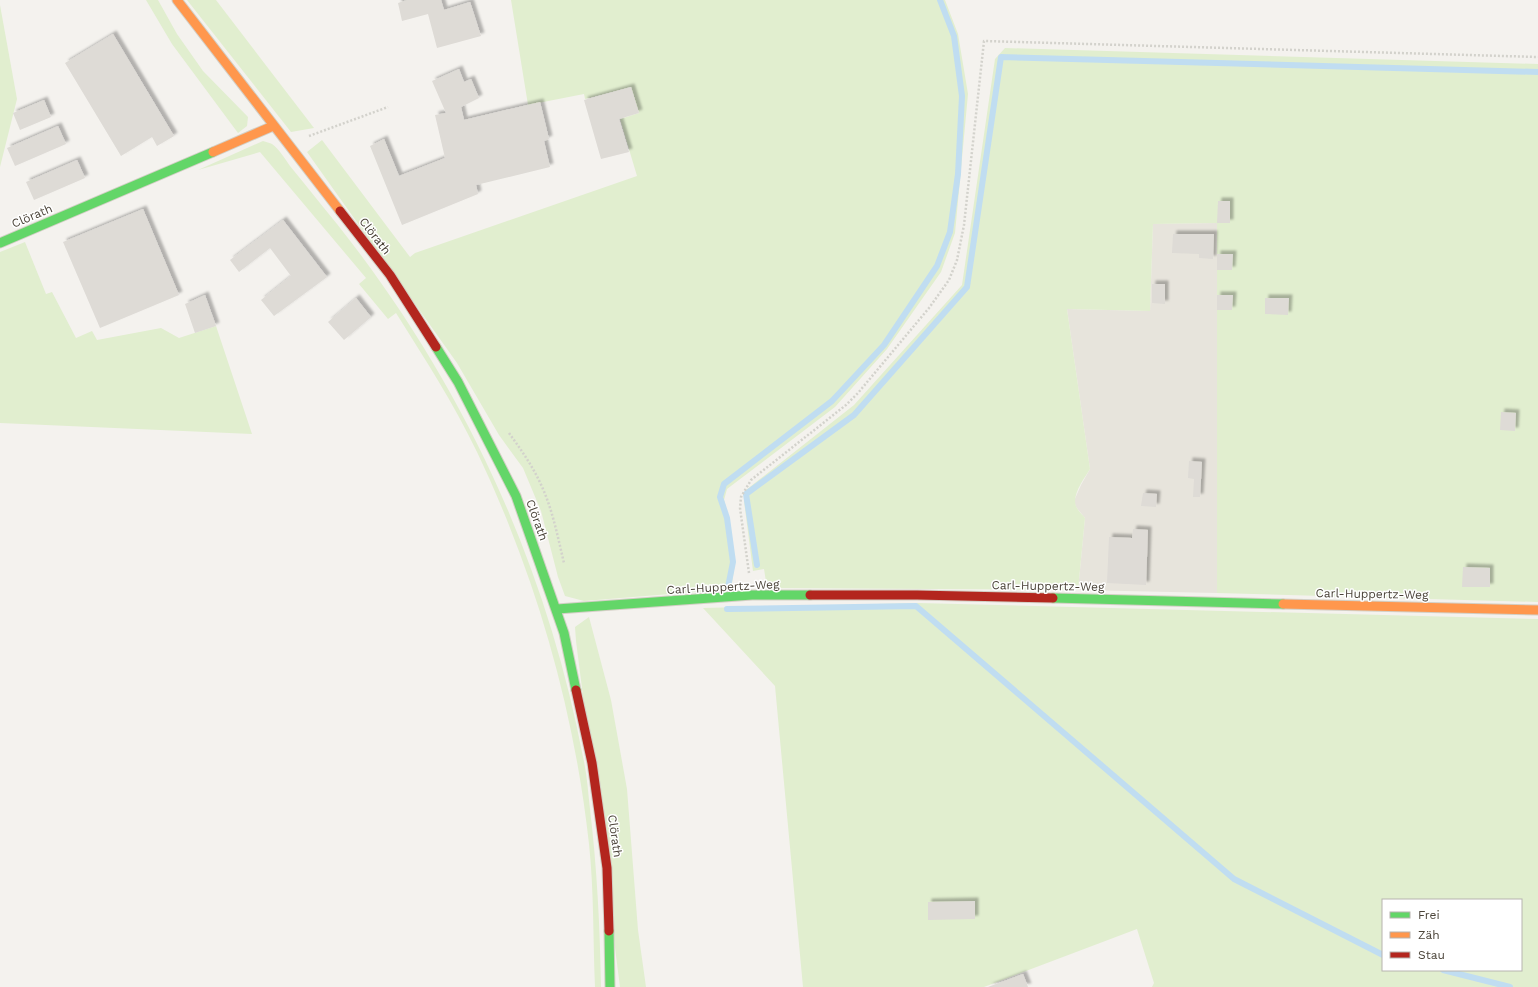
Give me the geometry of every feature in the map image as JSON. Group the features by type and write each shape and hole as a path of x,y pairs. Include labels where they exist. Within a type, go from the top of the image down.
{"street":[{"name":"Clörath","path":"177,0 273,126 390,275 458,382 516,496 557,609 564,633 592,763 607,868 610,987"},
{"name":"Clörath","path":"0,243 273,126"},
{"name":"Carl-Huppertz-Weg","path":"557,609 752,596 917,595 1538,610"}],"path":[{"path":"752,596 740,508 741,497 746,486 768,465 841,409 858,393 929,308 954,271 964,225 984,41 1538,58"},
{"path":"288,145 388,107"}],"shaded area":[{"path":"1217,223 1217,593 1078,590 1085,518 1076,507 1074,501 1090,469 1067,309 1150,311 1153,224"}],"green space":[{"path":"146,0 158,0 177,34 203,71 248,117 247,126 238,133 172,44"},
{"path":"187,0 216,0 314,128 291,132"},
{"path":"511,0 945,0 958,34 968,94 955,233 941,272 887,349 835,407 727,489 724,500 729,518 735,564 731,589 584,601 565,596 558,577 541,511 523,468 499,435 457,363 307,152 322,140 410,257 415,253 637,176 620,119 639,113 631,87 585,99 584,94 528,105"},
{"path":"0,5 17,99 0,167"},
{"path":"1005,48 1538,64 1538,602 1217,593 1217,223 1153,224 1150,311 1067,309 1090,469 1076,493 1075,499 1077,508 1085,518 1078,590 767,588 764,569 753,571 744,501 746,490 854,405 962,285 995,59"},
{"path":"263,141 272,144 282,154 337,224 382,284 423,346 460,410 493,476 522,544 546,613 567,685 584,763 596,875 601,987 595,987 591,862 582,793 573,743 563,693 550,644 517,546 498,499 459,416 396,313 388,319 359,284 366,278 260,152 198,170"},
{"path":"25,242 46,294 52,292 76,338 92,331 97,340 161,328 179,338 216,326 252,434 0,423 0,252"},
{"path":"918,603 1538,619 1538,987 1152,987 1154,983 1137,929 984,987 803,987 775,686 703,608"},
{"path":"589,617 611,700 627,789 638,930 646,987 620,987 576,641 575,627"}],"building":[{"path":"407,0 441,0 444,10 470,2 481,36 437,48 428,14 402,21 398,3"},
{"path":"113,34 174,136 157,146 152,137 121,156 65,63"},
{"path":"459,69 464,82 471,79 479,98 461,107 464,120 540,102 549,139 544,141 550,167 476,185 478,194 402,225 370,146 384,139 399,176 445,158 435,115 446,113 432,81"},
{"path":"631,87 639,113 619,119 629,152 601,159 584,100"},
{"path":"44,100 51,117 20,130 13,113"},
{"path":"58,126 66,144 15,166 7,148"},
{"path":"77,160 85,178 34,200 26,182"},
{"path":"1218,201 1230,201 1230,223 1217,223"},
{"path":"143,209 179,295 100,328 63,242"},
{"path":"283,220 327,277 274,316 261,300 291,276 270,248 239,272 230,260"},
{"path":"1173,234 1214,234 1213,259 1199,258 1199,254 1172,253"},
{"path":"1217,254 1233,254 1232,270 1217,270"},
{"path":"1152,284 1165,284 1165,304 1152,303"},
{"path":"205,295 216,326 195,333 185,304"},
{"path":"1217,295 1233,295 1232,310 1217,310"},
{"path":"356,298 371,317 344,340 328,322"},
{"path":"1265,298 1289,298 1288,315 1265,314"},
{"path":"1501,412 1516,413 1515,431 1500,430"},
{"path":"1189,461 1202,462 1200,497 1193,497 1194,479 1188,478"},
{"path":"1143,493 1157,494 1156,507 1141,506"},
{"path":"1133,529 1148,530 1146,585 1107,583 1109,537 1132,538"},
{"path":"1463,567 1490,568 1490,587 1462,587"},
{"path":"975,901 975,919 928,920 928,902"},
{"path":"1023,974 1028,987 988,987"}],"waterway":[{"path":"728,587 733,562 727,518 720,497 724,484 832,401 884,345 937,266 950,232 958,174 962,96 954,36 940,0"},
{"path":"757,565 746,494 854,415 967,287 1001,57 1538,72"},
{"path":"727,609 916,606 1234,879 1382,954"},
{"path":"1447,971 1510,987"}],"traffic: fast":[{"path":"0,243 213,152"},
{"path":"436,347 458,382 516,496 564,633 576,690"},
{"path":"557,609 752,595 810,595"},
{"path":"1053,598 1283,604"},
{"path":"609,931 610,987"}],"traffic: slow":[{"path":"177,0 340,211"},
{"path":"213,152 273,126"},
{"path":"1283,604 1538,610"}],"traffic: jam":[{"path":"340,211 390,275 436,347"},
{"path":"810,595 917,595 1053,598"},
{"path":"576,690 592,763 607,868 609,931"}]}
